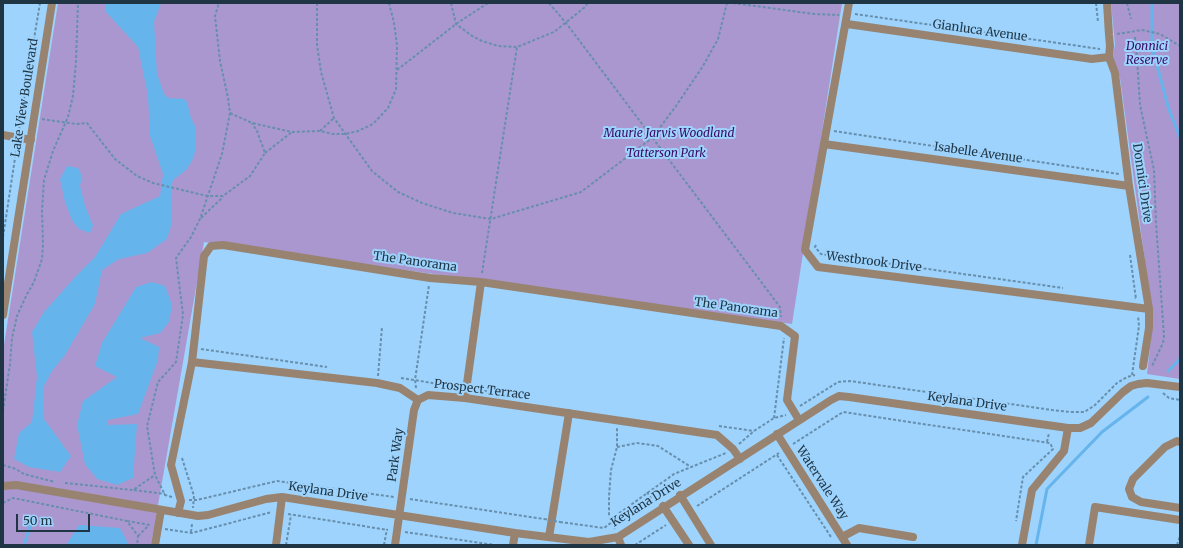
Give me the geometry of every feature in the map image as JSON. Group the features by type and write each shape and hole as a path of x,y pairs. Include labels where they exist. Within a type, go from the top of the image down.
{"street":[{"name":"Lake View Boulevard","path":"3,316 52,3"},
{"name":"Donnici Drive","path":"1107,3 1110,46 1106,58 1115,73 1129,186 1149,309 1149,328 1143,366"},
{"name":"Westbrook Drive","path":"852,6 824,144 805,250 818,267 1149,309"},
{"name":"Gianluca Avenue","path":"850,20 1092,59 1106,58"},
{"path":"3,135 30,140"},
{"name":"Isabelle Avenue","path":"824,144 1129,186"},
{"name":"The Panorama","path":"178,513 181,501 171,466 192,362 204,256 212,246 223,245 430,278 481,282 781,326 795,336 787,400 799,420"},
{"path":"464,398 481,282"},
{"name":"Prospect Terrace","path":"192,362 377,379 400,388 418,400 428,395 464,398 716,435 733,449 740,459"},
{"name":"Keylana Drive","path":"3,480 16,485 192,515 203,516 266,499 282,497 515,533 589,542 618,536 680,495 839,396 1068,428 1080,428 1092,423 1131,386 1147,383 1180,387"},
{"name":"Park Way","path":"395,545 414,410 418,400"},
{"path":"549,537 569,413"},
{"path":"1022,545 1032,490 1064,451 1068,428"},
{"name":"Watervale Way","path":"777,434 785,449 847,545"},
{"path":"1180,442 1177,441 1165,448 1133,479 1129,489 1132,497 1141,502 1180,508"},
{"name":"Keylana Drive","path":"3,486 16,485"},
{"path":"680,495 711,545"},
{"path":"276,545 282,497"},
{"path":"663,506 689,545"},
{"path":"1089,545 1095,507 1180,520"},
{"path":"155,545 161,510"},
{"path":"842,537 859,528 913,537"},
{"path":"513,545 515,533"},
{"path":"618,536 622,545"}],"path":[{"path":"3,237 40,3"},
{"path":"3,411 12,338 23,302 34,282 42,259 42,211 44,180 53,151 66,122 73,96 78,3"},
{"path":"165,494 155,475 147,426 158,382 176,362 183,315 176,258 191,237 200,219 222,154 230,113 220,61 215,16 219,3"},
{"path":"317,3 317,45 321,72 334,118 372,171 398,192 422,203 453,213 491,218 581,192 652,138 703,66 718,39 727,3"},
{"path":"230,113 252,123 292,132 320,131 333,134 345,134 358,131 373,124 388,108 396,89 397,45 389,3"},
{"path":"451,3 456,24 482,41 498,46 517,47 554,32 588,3"},
{"path":"397,70 456,24 488,3"},
{"path":"549,3 566,23 780,307 781,326"},
{"path":"733,3 850,20 1102,49 1106,58"},
{"path":"1096,3 1099,26"},
{"path":"1127,3 1131,19"},
{"path":"850,20 852,6"},
{"path":"1109,35 1142,30 1160,34 1180,46"},
{"path":"1135,37 1140,105 1155,177 1156,223 1164,336 1163,343 1151,370"},
{"path":"481,282 517,47"},
{"path":"22,115 76,124 87,123 121,165 145,180 171,188 207,196 223,196"},
{"path":"320,131 334,118"},
{"path":"252,123 266,153"},
{"path":"836,124 834,132 1119,174"},
{"path":"200,219 223,196 250,176 266,153 292,132"},
{"path":"1118,167 1120,184"},
{"path":"817,240 816,247 821,254 1065,288"},
{"path":"1130,253 1139,326 1132,375"},
{"path":"418,400 414,380 429,284 436,285"},
{"path":"1128,297 1136,298"},
{"path":"382,327 377,379 385,376"},
{"path":"774,418 784,335"},
{"path":"199,348 331,368"},
{"path":"400,378 505,394"},
{"path":"1162,392 1169,398 1180,400"},
{"path":"690,510 843,412 1050,443"},
{"path":"616,420 617,447 611,470 608,496 609,516 618,536"},
{"path":"3,424 3,442"},
{"path":"715,425 754,431"},
{"path":"617,447 637,443 658,446 691,467"},
{"path":"3,465 16,469 24,474 60,483 165,494 181,501 194,500 277,481 604,528 611,521 674,474 733,449"},
{"path":"182,454 182,460 194,496 191,532"},
{"path":"777,454 831,538"},
{"path":"133,490 155,475"},
{"path":"3,503 13,498 127,521 191,532 270,512 495,545"},
{"path":"286,545 291,515"},
{"path":"127,521 138,536"},
{"path":"636,545 673,521"},
{"path":"137,545 138,536 149,525"},
{"path":"384,545 387,529"},
{"path":"1177,545 1180,536"}],"green space":[{"name":"Tatterson Park","path":"58,3 842,3 792,324 204,242 151,545 3,545 3,351"},
{"name":"Donnici Reserve","path":"1111,3 1180,3 1180,379 1147,374 1153,320 1120,78 1113,57 1115,44"}],"water":[{"path":"105,3 161,3 154,22 157,74 164,94 168,98 184,99 187,102 191,118 196,128 196,149 192,161 186,170 173,180 171,188 171,226 167,239 147,253 119,259 102,270 95,304 65,355 52,371 43,388 44,419 71,456 60,472 29,467 14,459 19,433 32,422 37,377 32,332 44,312 95,257 121,214 160,196 163,174 150,136 148,96 138,47 106,12"},
{"path":"67,166 78,168 82,176 80,186 85,206 93,225 90,233 79,229 72,220 65,202 60,179"},
{"path":"152,282 165,286 172,305 169,322 160,333 140,338 159,347 158,360 138,414 107,420 107,425 137,424 133,478 117,485 97,479 85,464 77,425 83,401 117,377 95,366 102,343 136,287"},
{"path":"79,525 120,528 129,545 66,545"}],"waterway":[{"path":"1152,3 1152,47 1169,110 1180,137"},
{"path":"1168,371 1180,359"},
{"path":"1036,545 1047,489 1102,432 1148,397"},
{"path":"24,545 33,517"}],"park label":[{"name":"Maurie Jarvis Woodland","path":"669,134"}]}
